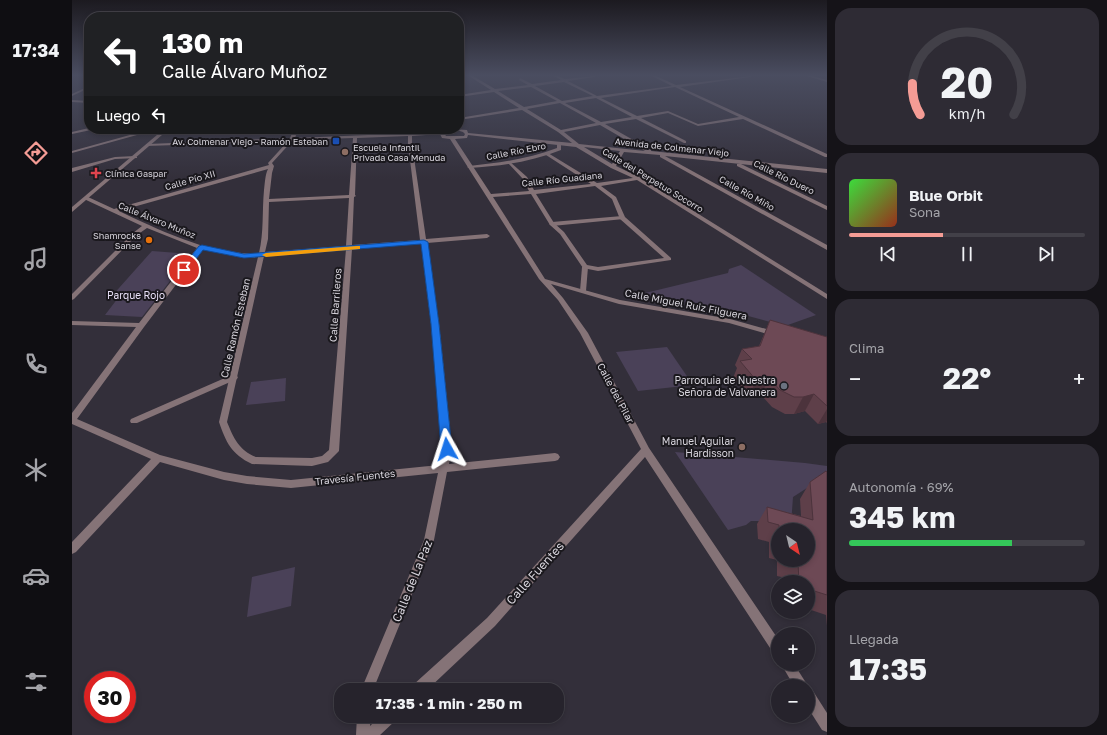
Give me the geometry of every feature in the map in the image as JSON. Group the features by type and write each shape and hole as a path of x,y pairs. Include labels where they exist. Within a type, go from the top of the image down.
{"street":[{"path":"464,118 510,110"},
{"name":"Calle del Perpetuo Socorro","path":"527,110 560,131 578,146 613,167 637,178 827,297"},
{"name":"Calle Río Miño","path":"575,110 827,248"},
{"path":"623,110 684,142"},
{"path":"731,110 827,156"},
{"path":"560,131 668,112 698,125 746,117"},
{"path":"72,133 84,130"},
{"path":"442,134 444,137 465,137 467,134 464,131"},
{"path":"72,152 138,134"},
{"path":"72,210 161,134"},
{"name":"Calle Ramón Esteban","path":"224,422 265,239 266,201 269,173 272,166 270,163 273,158 288,146 294,134"},
{"path":"148,145 410,134"},
{"name":"Calle de La Paz","path":"370,683 429,540 447,449 435,324 410,144 410,134"},
{"name":"Avenida de Colmenar Viejo","path":"467,134 827,171"},
{"name":"Calle Barrileros","path":"224,422 228,435 236,449 246,457 255,461 312,462 325,459 334,451 350,248 355,136"},
{"name":"Calle del Pilar","path":"452,138 469,167 542,279 560,299 584,333 646,450 771,639"},
{"name":"Calle Río Ebro","path":"469,167 509,162 548,154 559,149 559,143"},
{"path":"816,151 822,149"},
{"path":"613,167 623,150"},
{"path":"548,154 597,185 614,198 622,218 669,259 598,269 585,267"},
{"path":"72,170 115,158 135,157"},
{"path":"509,162 525,178 552,224 562,233 585,267 583,291"},
{"name":"Calle Río Duero","path":"733,162 827,208"},
{"name":"Calle Pío XII","path":"113,211 272,166"},
{"name":"Calle Río Guadiana","path":"489,196 597,185 637,178"},
{"path":"266,201 353,196"},
{"name":"Calle Álvaro Muñoz","path":"86,198 146,226 202,247 244,256 487,236"},
{"path":"552,224 622,218"},
{"path":"72,298 135,234 146,226"},
{"path":"72,419 141,325 202,247"},
{"name":"Calle Miguel Ruiz Filguera","path":"542,279 619,302 730,321 782,336"},
{"path":"72,323 141,325"},
{"path":"134,421 234,377"},
{"name":"Travesía Fuentes","path":"72,419 158,458 224,476 247,480 291,484 555,457"},
{"name":"Calle Fuentes","path":"426,683 491,622 646,450"},
{"path":"72,549 158,458"},
{"path":"815,706 827,724"},
{"path":"363,735 364,723"},
{"path":"370,735 383,723"}],"green space":[{"name":"Parque Rojo","path":"152,251 191,254 142,317 105,315 118,298 111,297"},
{"path":"741,265 816,315 785,326 726,310 641,294 728,273 729,269"},
{"path":"667,347 693,385 638,391 616,352"},
{"path":"286,378 285,401 246,405 251,382"},
{"path":"675,452 827,466 827,489 807,488 793,497 791,523 751,521 746,525 728,530"},
{"path":"295,567 291,606 247,617 252,577"}],"building":[{"name":"Parroquia de Nuestra Señora de Valvanera","path":"770,320 827,337 827,406 814,394 803,397 794,397 780,390 769,378 756,380 740,361 752,359 742,349 760,346"},
{"path":"826,471 827,472 827,595 815,591 815,575 799,575 798,567 815,567 815,523 768,522 767,507 813,520 810,482"}],"slow traffic":[{"path":"266,255 357,248"}],"place":[{"name":"Av. Colmenar Viejo - Ramón Esteban","path":"336,141"},
{"name":"Escuela Infantil Privada Casa Menuda","path":"345,152"},
{"name":"Clínica Gaspar","path":"96,173"},
{"name":"Shamrocks Sanse","path":"149,240"},
{"name":"Parroquia de Nuestra Señora de Valvanera","path":"784,386"},
{"name":"Manuel Aguilar Hardisson","path":"742,447"}],"route":[{"path":"184,270 202,247 244,256 424,242 435,324 447,449"}]}
